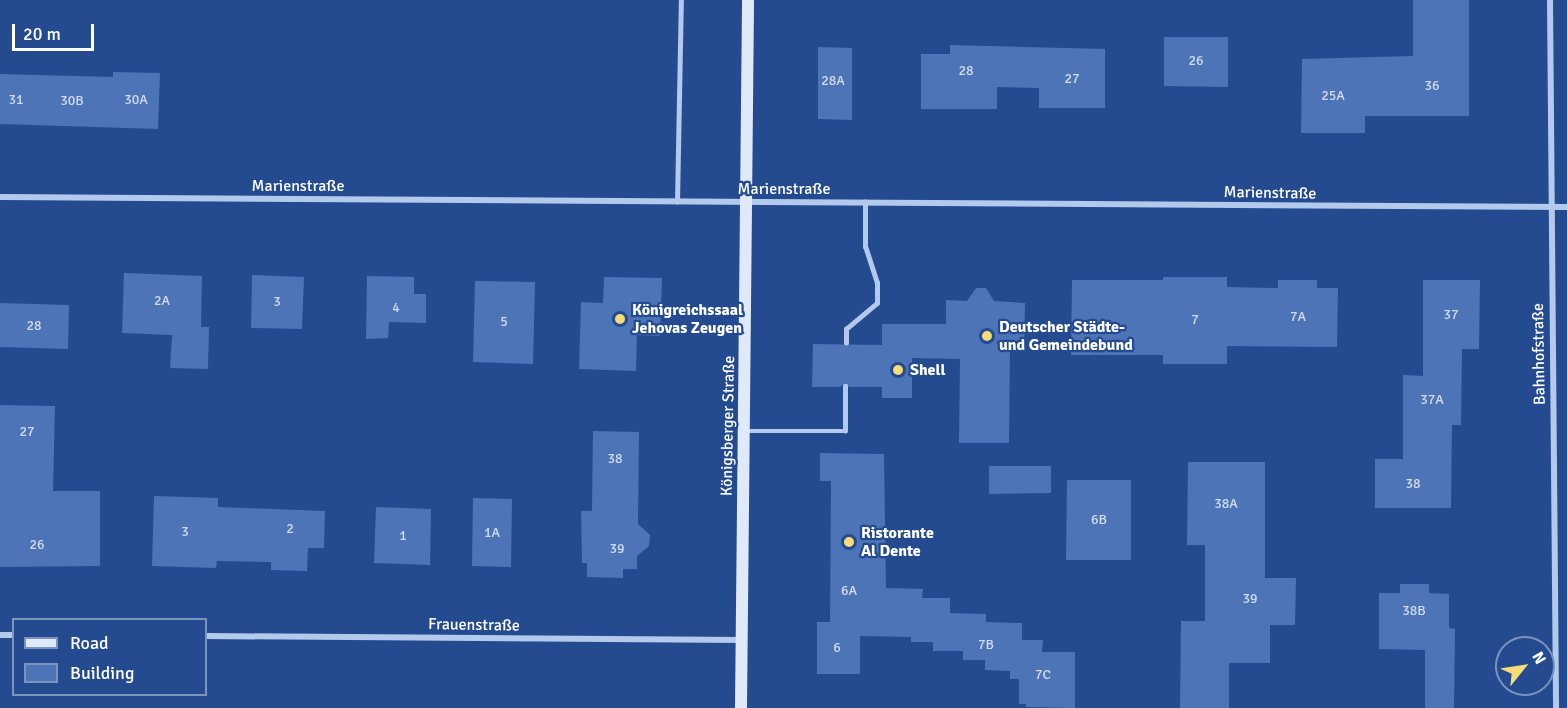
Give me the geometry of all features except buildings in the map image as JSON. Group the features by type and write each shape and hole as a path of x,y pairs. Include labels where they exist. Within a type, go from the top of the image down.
{"main road":[{"name":"Königsberger Straße","path":"741,708 748,0"}],"street":[{"name":"Bahnhofstraße","path":"1550,0 1556,708"},
{"name":"Marienstraße","path":"0,197 1567,207"},
{"name":"Frauenstraße","path":"207,636 742,640"}],"lane":[{"path":"677,202 681,0"},
{"path":"846,343 846,329 877,303 877,284 865,247 866,202"},
{"path":"744,431 845,431 845,386"}],"place":[{"name":"Königreichssaal Jehovas Zeugen","path":"620,319"},
{"name":"Deutscher Städte- und Gemeindebund","path":"987,336"},
{"name":"Shell","path":"898,370"},
{"name":"Ristorante Al Dente","path":"849,542"}]}
